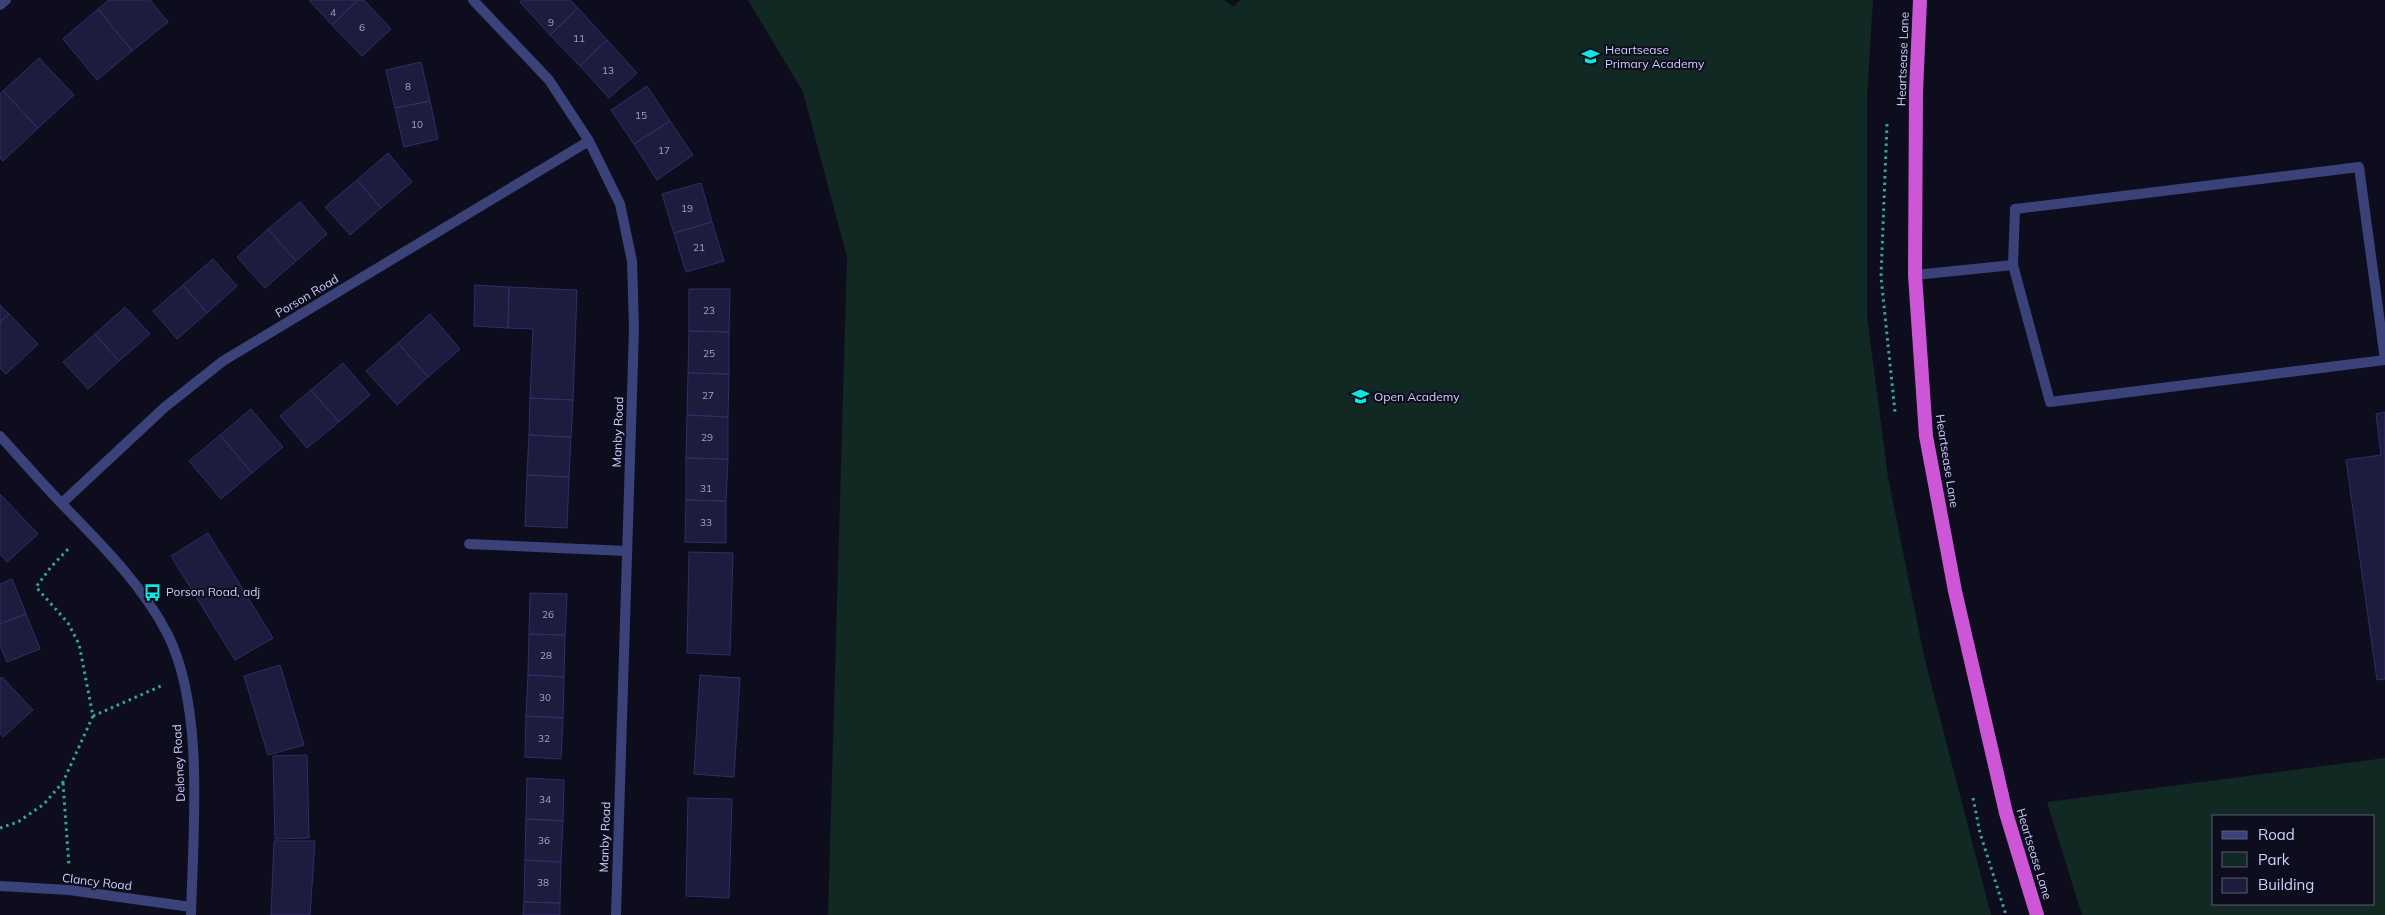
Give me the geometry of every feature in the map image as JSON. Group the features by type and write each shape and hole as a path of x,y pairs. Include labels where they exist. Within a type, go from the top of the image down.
{"highway":[{"name":"Heartsease Lane","path":"1920,0 1916,92 1915,275 1926,436 1953,582 2006,813 2037,915"}],"street":[{"path":"0,5 6,0"},
{"name":"Manby Road","path":"473,0 549,80 588,142 620,204 632,261 634,328 616,915"},
{"name":"Porson Road","path":"62,503 165,407 223,361 588,142"},
{"path":"2359,167 2384,360 2050,402 2013,265 2015,209 2359,167"},
{"path":"1915,275 2013,265"},
{"name":"Deloney Road","path":"0,436 141,590 168,635 182,676 192,737 194,811 191,911"},
{"path":"469,544 626,551"},
{"name":"Clancy Road","path":"0,886 69,890 191,911"}],"path":[{"path":"0,828 18,822 44,804 63,782 92,716 79,644 68,623 36,587 50,567 87,529"},
{"path":"92,716 182,676"},
{"path":"63,782 69,890"},
{"path":"1980,833 2006,915"}],"green space":[{"name":"Open Academy","path":"748,0 1224,0 1234,7 1240,0 1873,0 1867,98 1867,316 1888,477 1924,656 1991,915 828,915 847,257 803,92"},
{"path":"2385,758 2385,915 2082,915 2047,802"}],"building":[{"path":"109,0 150,0 168,22 132,51 98,9"},
{"path":"309,0 358,0 332,25"},
{"path":"358,0 364,0 391,29 362,56 332,25"},
{"path":"522,0 570,0 578,8 550,35 520,2"},
{"path":"578,8 607,40 580,66 550,35"},
{"path":"98,9 132,51 97,80 63,39"},
{"path":"607,40 637,73 609,98 580,66"},
{"path":"39,58 74,95 38,128 3,91"},
{"path":"421,62 430,101 395,108 386,70"},
{"path":"647,86 670,121 634,144 611,110"},
{"path":"3,91 38,128 3,161 0,158 0,94"},
{"path":"430,101 438,139 404,147 395,108"},
{"path":"670,121 693,155 657,180 634,144"},
{"path":"388,153 412,182 381,208 357,180"},
{"path":"357,180 381,208 350,235 325,207"},
{"path":"701,183 712,222 674,233 662,194"},
{"path":"300,202 327,234 296,261 268,229"},
{"path":"712,222 724,261 686,272 674,233"},
{"path":"268,229 296,261 265,288 237,257"},
{"path":"213,259 237,286 207,313 183,285"},
{"path":"183,285 207,313 177,339 153,311"},
{"path":"475,285 509,287 508,328 474,326"},
{"path":"509,287 577,290 573,400 530,398 533,329 508,328"},
{"path":"689,289 730,289 729,332 689,331"},
{"path":"0,305 9,314 0,322"},
{"path":"125,307 150,334 119,361 95,334"},
{"path":"9,314 38,344 6,374 0,368 0,322"},
{"path":"430,314 460,349 428,377 398,343"},
{"path":"689,331 729,332 729,374 688,373"},
{"path":"95,334 119,361 88,389 63,362"},
{"path":"398,343 428,377 397,405 366,371"},
{"path":"343,363 370,395 339,422 311,390"},
{"path":"688,373 729,374 728,417 687,415"},
{"path":"311,390 339,422 307,448 280,416"},
{"path":"530,398 573,400 571,437 529,435"},
{"path":"251,409 283,447 252,473 220,435"},
{"path":"2385,412 2385,679 2377,680 2346,460 2381,455 2376,414"},
{"path":"687,415 728,417 728,459 686,458"},
{"path":"220,435 252,473 221,499 189,461"},
{"path":"529,435 571,437 569,477 527,475"},
{"path":"686,458 728,459 726,501 686,500"},
{"path":"527,475 569,477 567,528 525,526"},
{"path":"0,494 38,534 7,562 0,554"},
{"path":"686,500 726,501 726,543 685,542"},
{"path":"208,533 273,638 235,660 171,556"},
{"path":"689,552 733,553 730,655 687,653"},
{"path":"12,579 26,614 0,624 0,584"},
{"path":"530,593 567,594 565,635 529,634"},
{"path":"26,614 40,649 7,662 0,645 0,624"},
{"path":"529,634 565,635 564,677 528,675"},
{"path":"280,665 304,745 268,755 244,676"},
{"path":"528,675 564,677 563,718 526,716"},
{"path":"700,675 740,678 734,777 694,774"},
{"path":"2,677 33,710 3,737 0,733 0,679"},
{"path":"526,716 563,718 561,759 525,757"},
{"path":"307,755 309,838 275,839 273,756"},
{"path":"527,778 564,780 563,821 526,819"},
{"path":"688,798 732,799 729,898 686,896"},
{"path":"526,819 563,821 561,862 525,860"},
{"path":"274,841 315,841 310,915 271,915"},
{"path":"525,860 561,862 560,903 524,902"},
{"path":"524,902 560,903 560,915 523,915"}],"place":[{"name":"Heartsease Primary Academy","path":"1591,57"},
{"name":"Open Academy","path":"1360,397"},
{"name":"Porson Road, adj","path":"152,592"}]}
